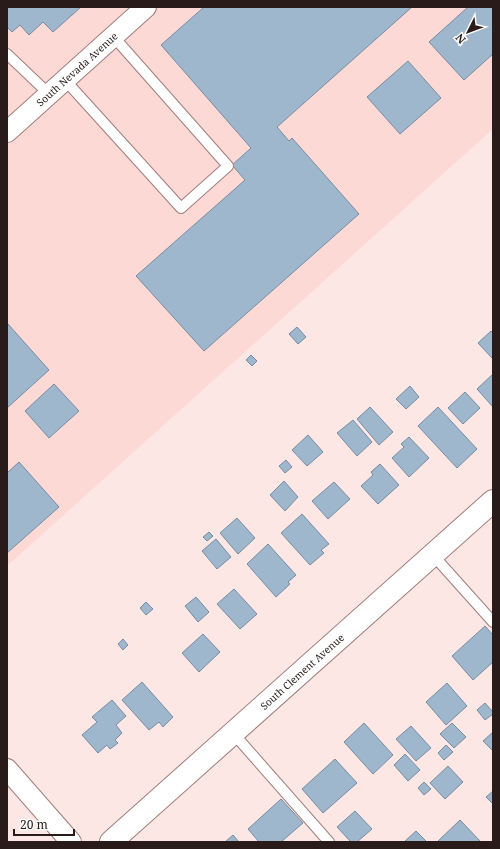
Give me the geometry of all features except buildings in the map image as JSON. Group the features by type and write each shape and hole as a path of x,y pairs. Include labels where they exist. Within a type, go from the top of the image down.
{"street":[{"name":"South Nevada Avenue","path":"7,132 146,7"},
{"name":"South Clement Avenue","path":"111,842 493,501"},
{"path":"7,769 71,842"}],"lane":[{"path":"65,80 181,208 228,166 113,36"},
{"path":"7,54 49,94"},
{"path":"433,555 493,622"},
{"path":"233,733 329,842"}],"shaded area":[{"path":"7,7 493,7 493,129 7,566"}]}
